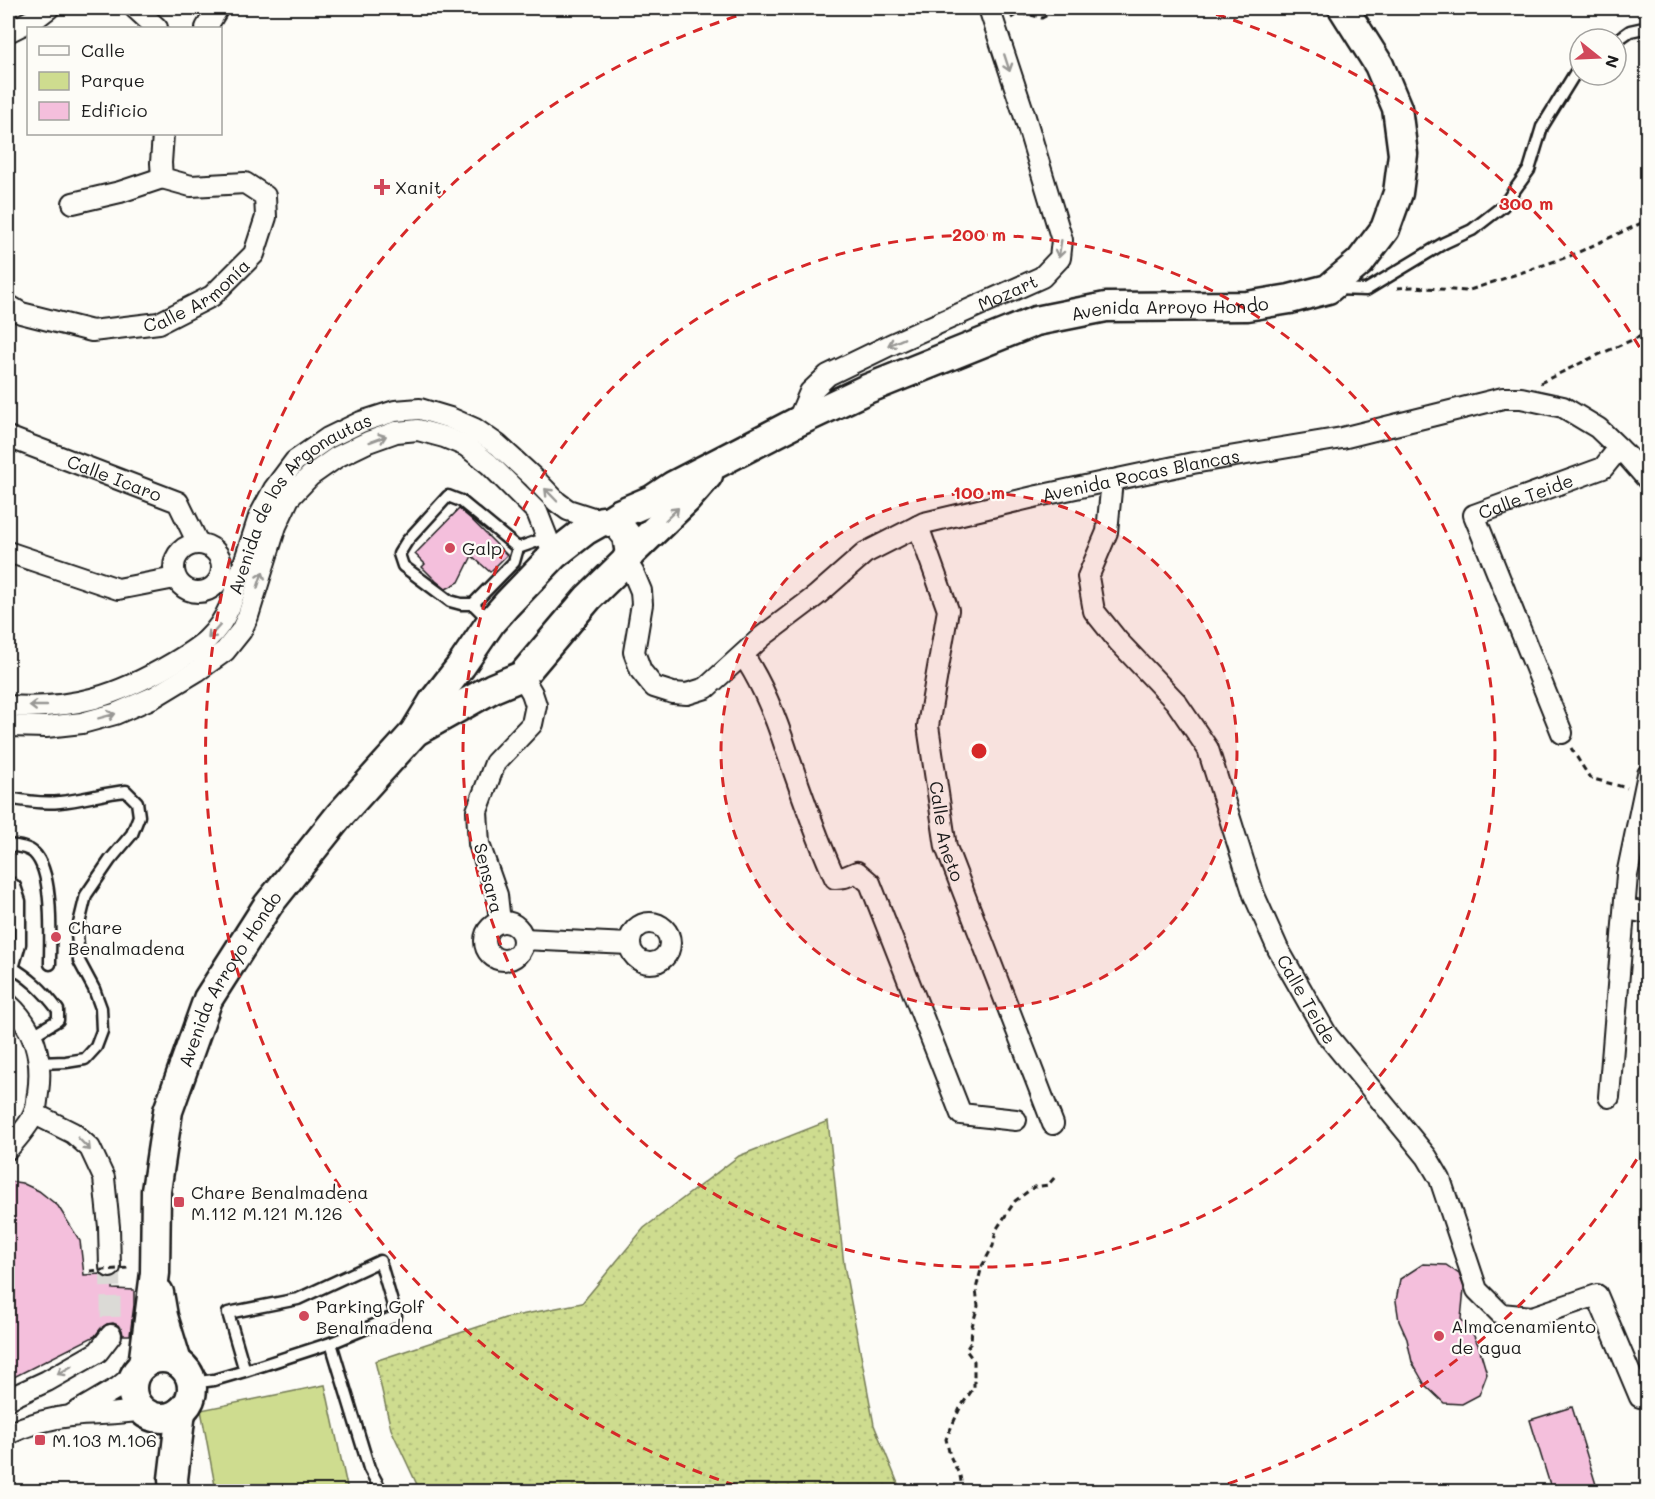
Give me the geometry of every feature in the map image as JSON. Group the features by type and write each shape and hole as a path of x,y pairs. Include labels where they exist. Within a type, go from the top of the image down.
{"main road":[{"name":"Avenida Arroyo Hondo","path":"140,1368 131,1269 156,1191 168,1111 208,999 268,905 339,816 414,733 433,702 475,646 482,613 575,533 652,500 673,486 867,389 1036,321 1106,307 1247,306 1290,299 1328,289 1360,262 1385,229 1398,193 1403,154 1397,108 1379,65 1343,8"},
{"name":"Avenida Arroyo Hondo","path":"414,733 446,713 512,680 588,598 686,500 718,463"},
{"path":"575,533 618,525 627,536 627,558"},
{"path":"475,646 480,662 490,673 512,680"},
{"name":"Avenida Arroyo Hondo","path":"131,1269 164,1316 184,1372"},
{"path":"145,1413 159,1418 171,1417 188,1403 191,1394 184,1372 168,1359 151,1360 140,1368 132,1385 134,1399 145,1413 174,1485"},
{"path":"174,1485 181,1411"}],"street":[{"path":"8,32 36,18 49,8"},
{"path":"135,8 156,27"},
{"path":"207,27 218,8"},
{"name":"Mozart","path":"797,422 810,392 828,375 1042,277 1060,258 1062,240 989,8"},
{"path":"74,203 120,192 162,178 163,135"},
{"name":"Calle Armonía","path":"8,305 21,313 92,332 159,323 212,296 254,254 266,217 265,196 245,183 191,186 162,178"},
{"name":"Avenida Rocas Blancas","path":"627,558 641,591 642,604 634,652 641,671 654,687 673,693 687,694 706,688 763,636 816,596 865,553 918,526 1112,480 1193,463 1342,438 1503,398 1521,398 1563,407 1598,428 1647,480"},
{"name":"Avenida de los Argonautas","path":"8,706 46,706 81,702 110,694 145,679 211,637 224,620 230,606 259,517 274,489 295,461 328,438 361,422 395,411 420,409 475,429 498,445 568,510 575,533"},
{"name":"Avenida de los Argonautas","path":"8,726 46,727 82,723 115,714 154,697 225,651 241,631 248,616 276,526 289,498 310,476 338,457 368,442 396,432 418,430 444,436 466,447 489,464 537,512 575,533"},
{"name":"Calle Icaro","path":"8,437 178,502 198,543"},
{"name":"Calle Teide","path":"1562,733 1474,515 1604,468 1619,448"},
{"name":"Calle Teide","path":"1112,480 1107,532 1088,578 1094,611 1118,641 1176,702 1208,749 1254,895 1278,950 1327,1035 1427,1157 1440,1179 1477,1290 1501,1314 1532,1317 1597,1295 1640,1397"},
{"name":"Calle Aneto","path":"918,526 948,610 928,726 946,847 1053,1124"},
{"path":"206,544 219,554 222,562 223,570 220,580 207,591 198,593 190,591 175,578 174,569 177,556 189,545 206,544"},
{"path":"8,552 118,589 175,578"},
{"path":"222,562 245,558"},
{"path":"214,587 230,606"},
{"path":"743,655 754,671 778,724 822,850 835,878 857,872 870,883 961,1114 1016,1120"},
{"name":"Sensara","path":"500,922 497,896 479,844 477,811 495,763 532,724 536,705 532,693 512,680"},
{"path":"1609,1097 1627,875 1645,783"},
{"path":"1625,909 1647,913"},
{"path":"500,922 513,924 523,939 521,951 512,959 499,960 486,947 486,935 494,925 500,922"},
{"path":"523,939 629,944"},
{"path":"8,1004 20,1014 33,1035 40,1080 35,1114 8,1149"},
{"path":"35,1114 73,1133 90,1148 104,1178 109,1227 131,1269"},
{"path":"8,1399 47,1381 98,1352 111,1335"},
{"path":"70,1416 119,1387 140,1368"},
{"path":"8,1434 21,1428 70,1416 145,1413"}],"lane":[{"path":"1628,32 1647,27"},
{"path":"1328,289 1366,290 1444,243 1472,230 1503,206 1529,170 1542,127 1568,85"},
{"path":"448,496 461,501 518,548 514,562 482,613 450,601 403,566 399,554 407,541 448,496"},
{"path":"518,548 575,533"},
{"path":"8,798 22,801 59,802 126,791 137,802 139,816 132,834 110,860 86,895 77,932 79,961 101,1008 102,1031 96,1047 85,1059 39,1063"},
{"path":"8,845 20,846 33,852 44,867 48,895 50,964"},
{"path":"8,881 15,886 20,901 20,944 10,966 30,978 58,1010 58,1020 33,1035"},
{"path":"184,1372 213,1380 245,1371 331,1343 396,1316 380,1261 298,1299 228,1313 245,1371"},
{"path":"331,1343 369,1468 382,1491"}],"path":[{"path":"996,31 1017,14 1042,18 1061,8"},
{"path":"1366,290 1413,287 1467,291 1570,256 1647,220"},
{"path":"1521,398 1534,386 1647,333"},
{"path":"1562,733 1590,778 1645,783"},
{"path":"963,1491 960,1476 950,1455 946,1439 960,1408 974,1387 974,1361 966,1350 971,1341 972,1326 978,1306 976,1289 982,1266 993,1246 996,1230 1015,1201 1034,1187 1048,1185 1056,1176"},
{"path":"90,1271 131,1269"}],"green space":[{"path":"828,1121 844,1265 874,1425 901,1491 420,1491 391,1429 375,1361 505,1318 582,1303 644,1228 739,1156"},
{"path":"325,1385 348,1491 216,1491 201,1410"}],"building":[{"path":"459,509 507,555 490,572 472,556 459,582 446,589 422,567 425,564 415,554"},
{"path":"8,1181 22,1183 39,1191 58,1206 80,1241 84,1275 101,1274 105,1278 113,1278 113,1289 134,1290 134,1305 130,1335 123,1335 118,1325 107,1324 95,1336 8,1380"},
{"name":"Almacenamiento de agua","path":"1423,1264 1446,1265 1459,1274 1464,1288 1461,1319 1472,1332 1487,1374 1479,1395 1462,1404 1444,1403 1425,1385 1412,1362 1407,1339 1399,1321 1396,1301 1400,1279"},
{"path":"1572,1407 1598,1491 1552,1491 1530,1420"}],"tunnel":[{"path":"110,1267 111,1335"}],"place":[{"name":"Xanit","path":"382,187"},
{"name":"Galp","path":"450,548"},
{"name":"Chare Benalmadena","path":"56,937"},
{"name":"Chare Benalmadena M.112 M.121 M.126","path":"179,1202"},
{"name":"Parking Golf Benalmadena","path":"304,1316"},
{"name":"Almacenamiento de agua","path":"1439,1336"},
{"name":"M.103 M.106","path":"40,1440"}]}
